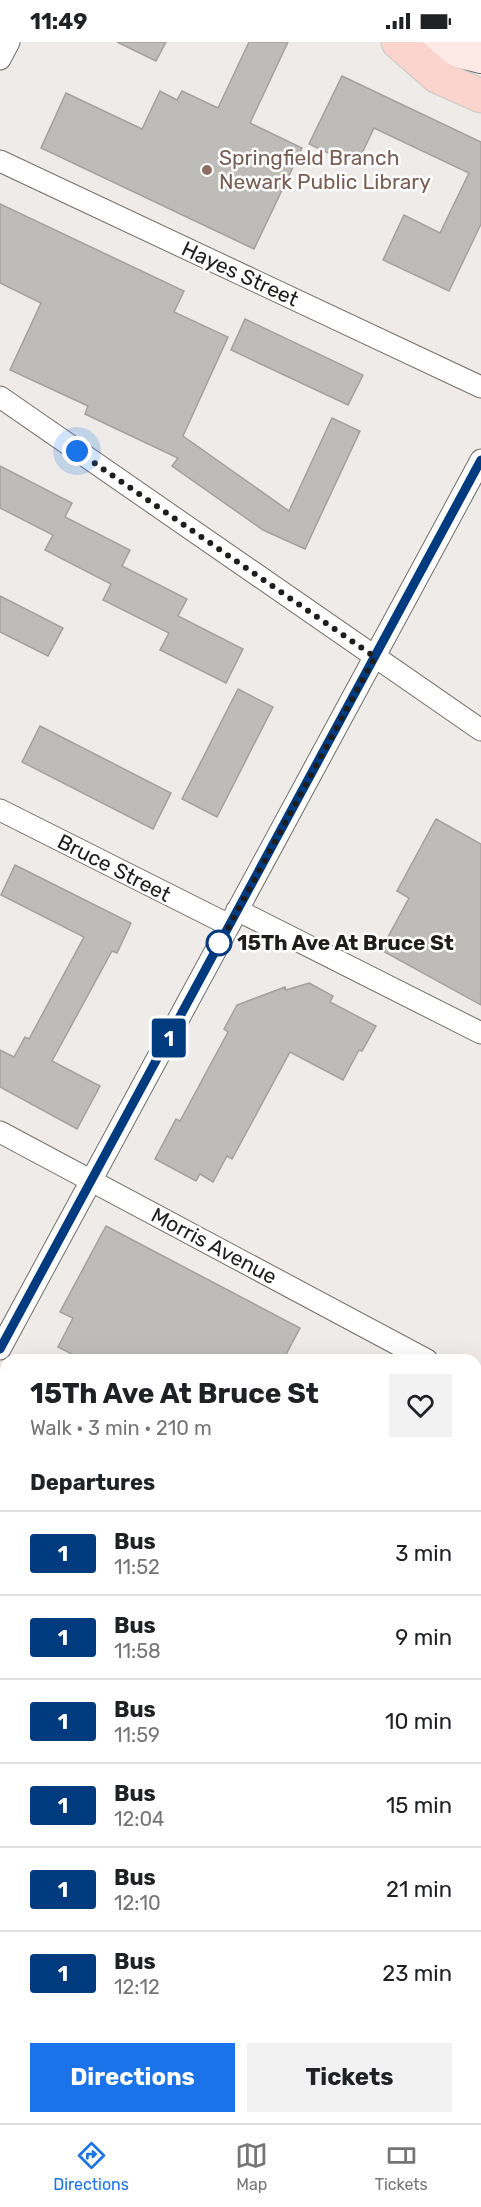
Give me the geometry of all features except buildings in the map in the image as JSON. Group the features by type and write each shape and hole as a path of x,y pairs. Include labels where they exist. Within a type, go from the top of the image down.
{"main road":[{"path":"398,42 438,77 481,96"},
{"path":"421,42 481,57"}],"street":[{"path":"0,59 9,42"},
{"name":"Hayes Street","path":"0,161 481,387"},
{"path":"0,398 481,730"},
{"path":"0,1349 481,460"},
{"name":"Bruce Street","path":"0,810 481,1033"},
{"name":"Morris Avenue","path":"0,1132 416,1354"}],"bus line":[{"name":"1","path":"0,1349 481,460"}],"place":[{"name":"Springfield Branch Newark Public Library","path":"207,170"},
{"name":"15Th Ave At Bruce St","path":"219,943"}],"route":[{"path":"77,451 375,657 219,945 219,943"}]}
